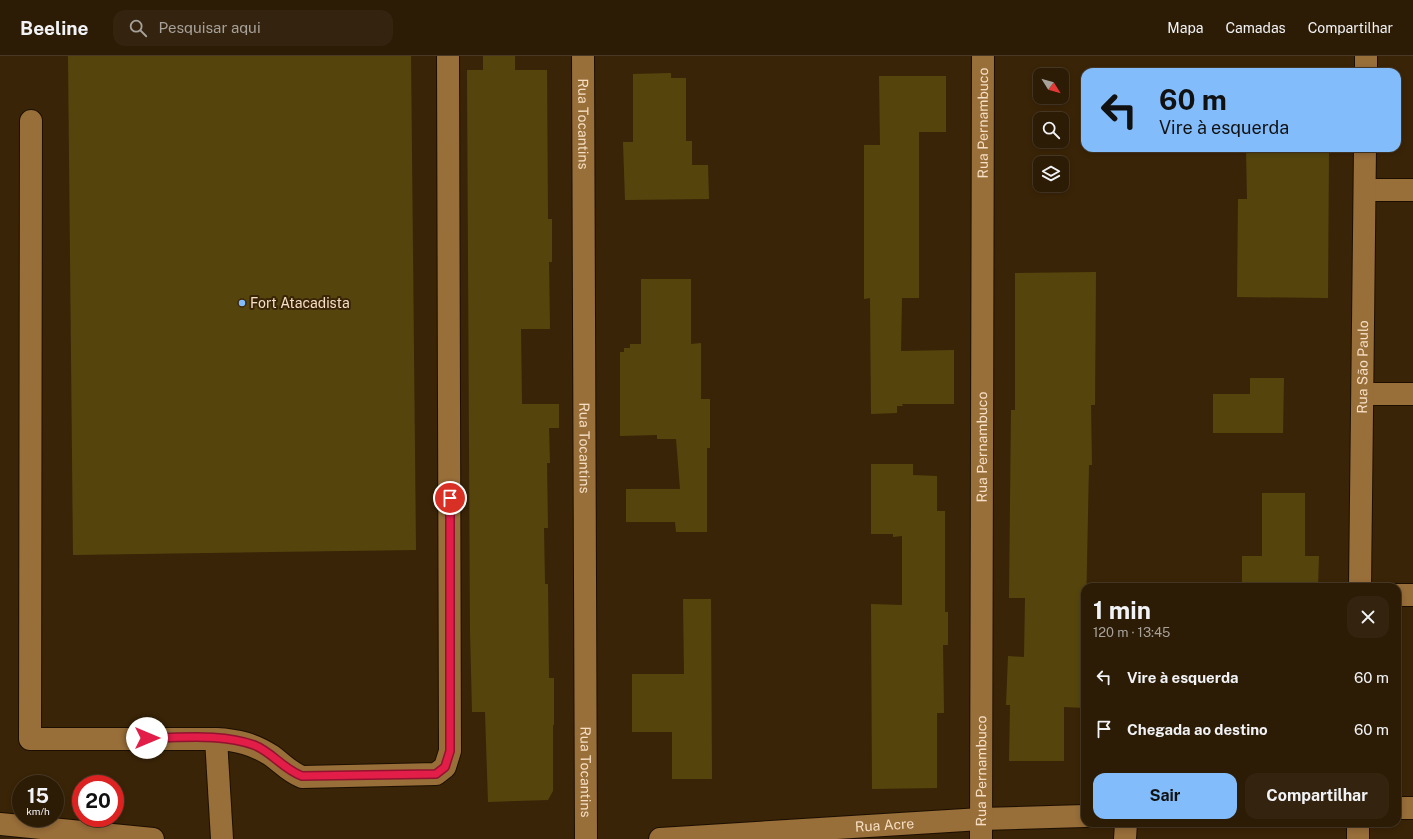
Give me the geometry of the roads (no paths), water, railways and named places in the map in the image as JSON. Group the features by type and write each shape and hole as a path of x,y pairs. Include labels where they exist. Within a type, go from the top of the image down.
{"street":[{"path":"31,121 30,739 235,740 255,746 273,756 290,772 302,776 436,774 445,767 450,751 448,56"},
{"name":"Rua Tocantins","path":"583,56 586,839"},
{"name":"Rua Pernambuco","path":"981,829 983,56"},
{"path":"1366,56 1366,68"},
{"name":"Rua São Paulo","path":"1360,583 1365,152"},
{"path":"1365,190 1413,190"},
{"path":"1363,394 1413,394"},
{"path":"1401,595 1413,595"},
{"path":"216,739 222,839"},
{"path":"1401,808 1413,808"},
{"name":"Rua Acre","path":"660,839 981,829 1081,816"},
{"path":"0,824 153,839"},
{"path":"1125,839 1126,827"},
{"path":"1358,827 1358,839"}],"place":[{"name":"Fort Atacadista","path":"242,303"}]}
